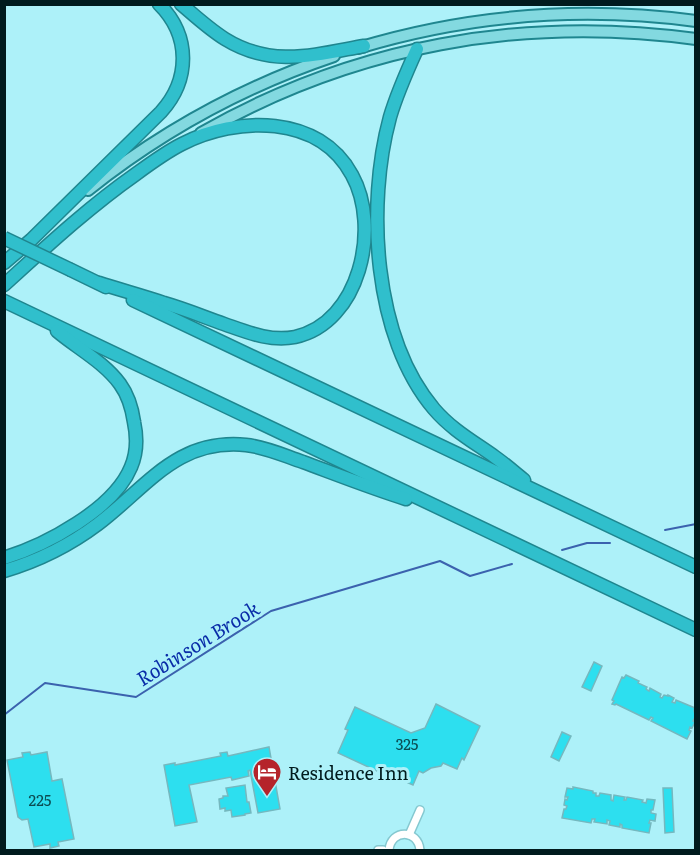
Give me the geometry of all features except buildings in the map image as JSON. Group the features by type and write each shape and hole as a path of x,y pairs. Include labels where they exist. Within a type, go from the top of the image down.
{"highway":[{"path":"4,263 31,240 161,112 174,96 182,71 182,43 171,19 159,4"},
{"path":"181,4 227,41 267,55 285,58 303,57 364,46"},
{"path":"417,49 392,111 384,143 380,174 379,251 383,286 391,321 409,372 435,410 461,435 544,495"},
{"path":"4,285 110,193 183,144 213,133 236,127 271,125 304,133 323,143 335,153 346,165 355,181 364,218 365,238 362,260 347,296 332,317 314,330 293,337 277,339 257,335 164,302 99,284"},
{"path":"4,238 696,567"},
{"path":"4,301 696,630"},
{"path":"4,558 53,538 77,524 110,496 131,468 135,455 136,432 133,413 120,384 101,365 39,318"},
{"path":"4,571 45,556 86,532 178,458 220,445 264,448 380,491 449,513"}],"main road":[{"path":"31,240 101,180 146,147 188,122 288,72 364,46 459,24 530,16 619,14 696,21"},
{"path":"183,144 238,113 304,84 371,61 417,49 496,35 559,31 639,32 696,39"}],"street":[{"path":"409,834 420,810"},
{"path":"389,850 393,839 400,834 409,834 418,841 420,850"},
{"path":"378,850 383,850"}],"waterway":[{"name":"Robinson Brook","path":"665,530 696,524"},
{"name":"Robinson Brook","path":"562,550 587,543 610,543"},
{"name":"Robinson Brook","path":"4,715 45,683 136,697 271,611 440,561 470,576 512,564"}],"place":[{"name":"Residence Inn","path":"267,798"}]}
